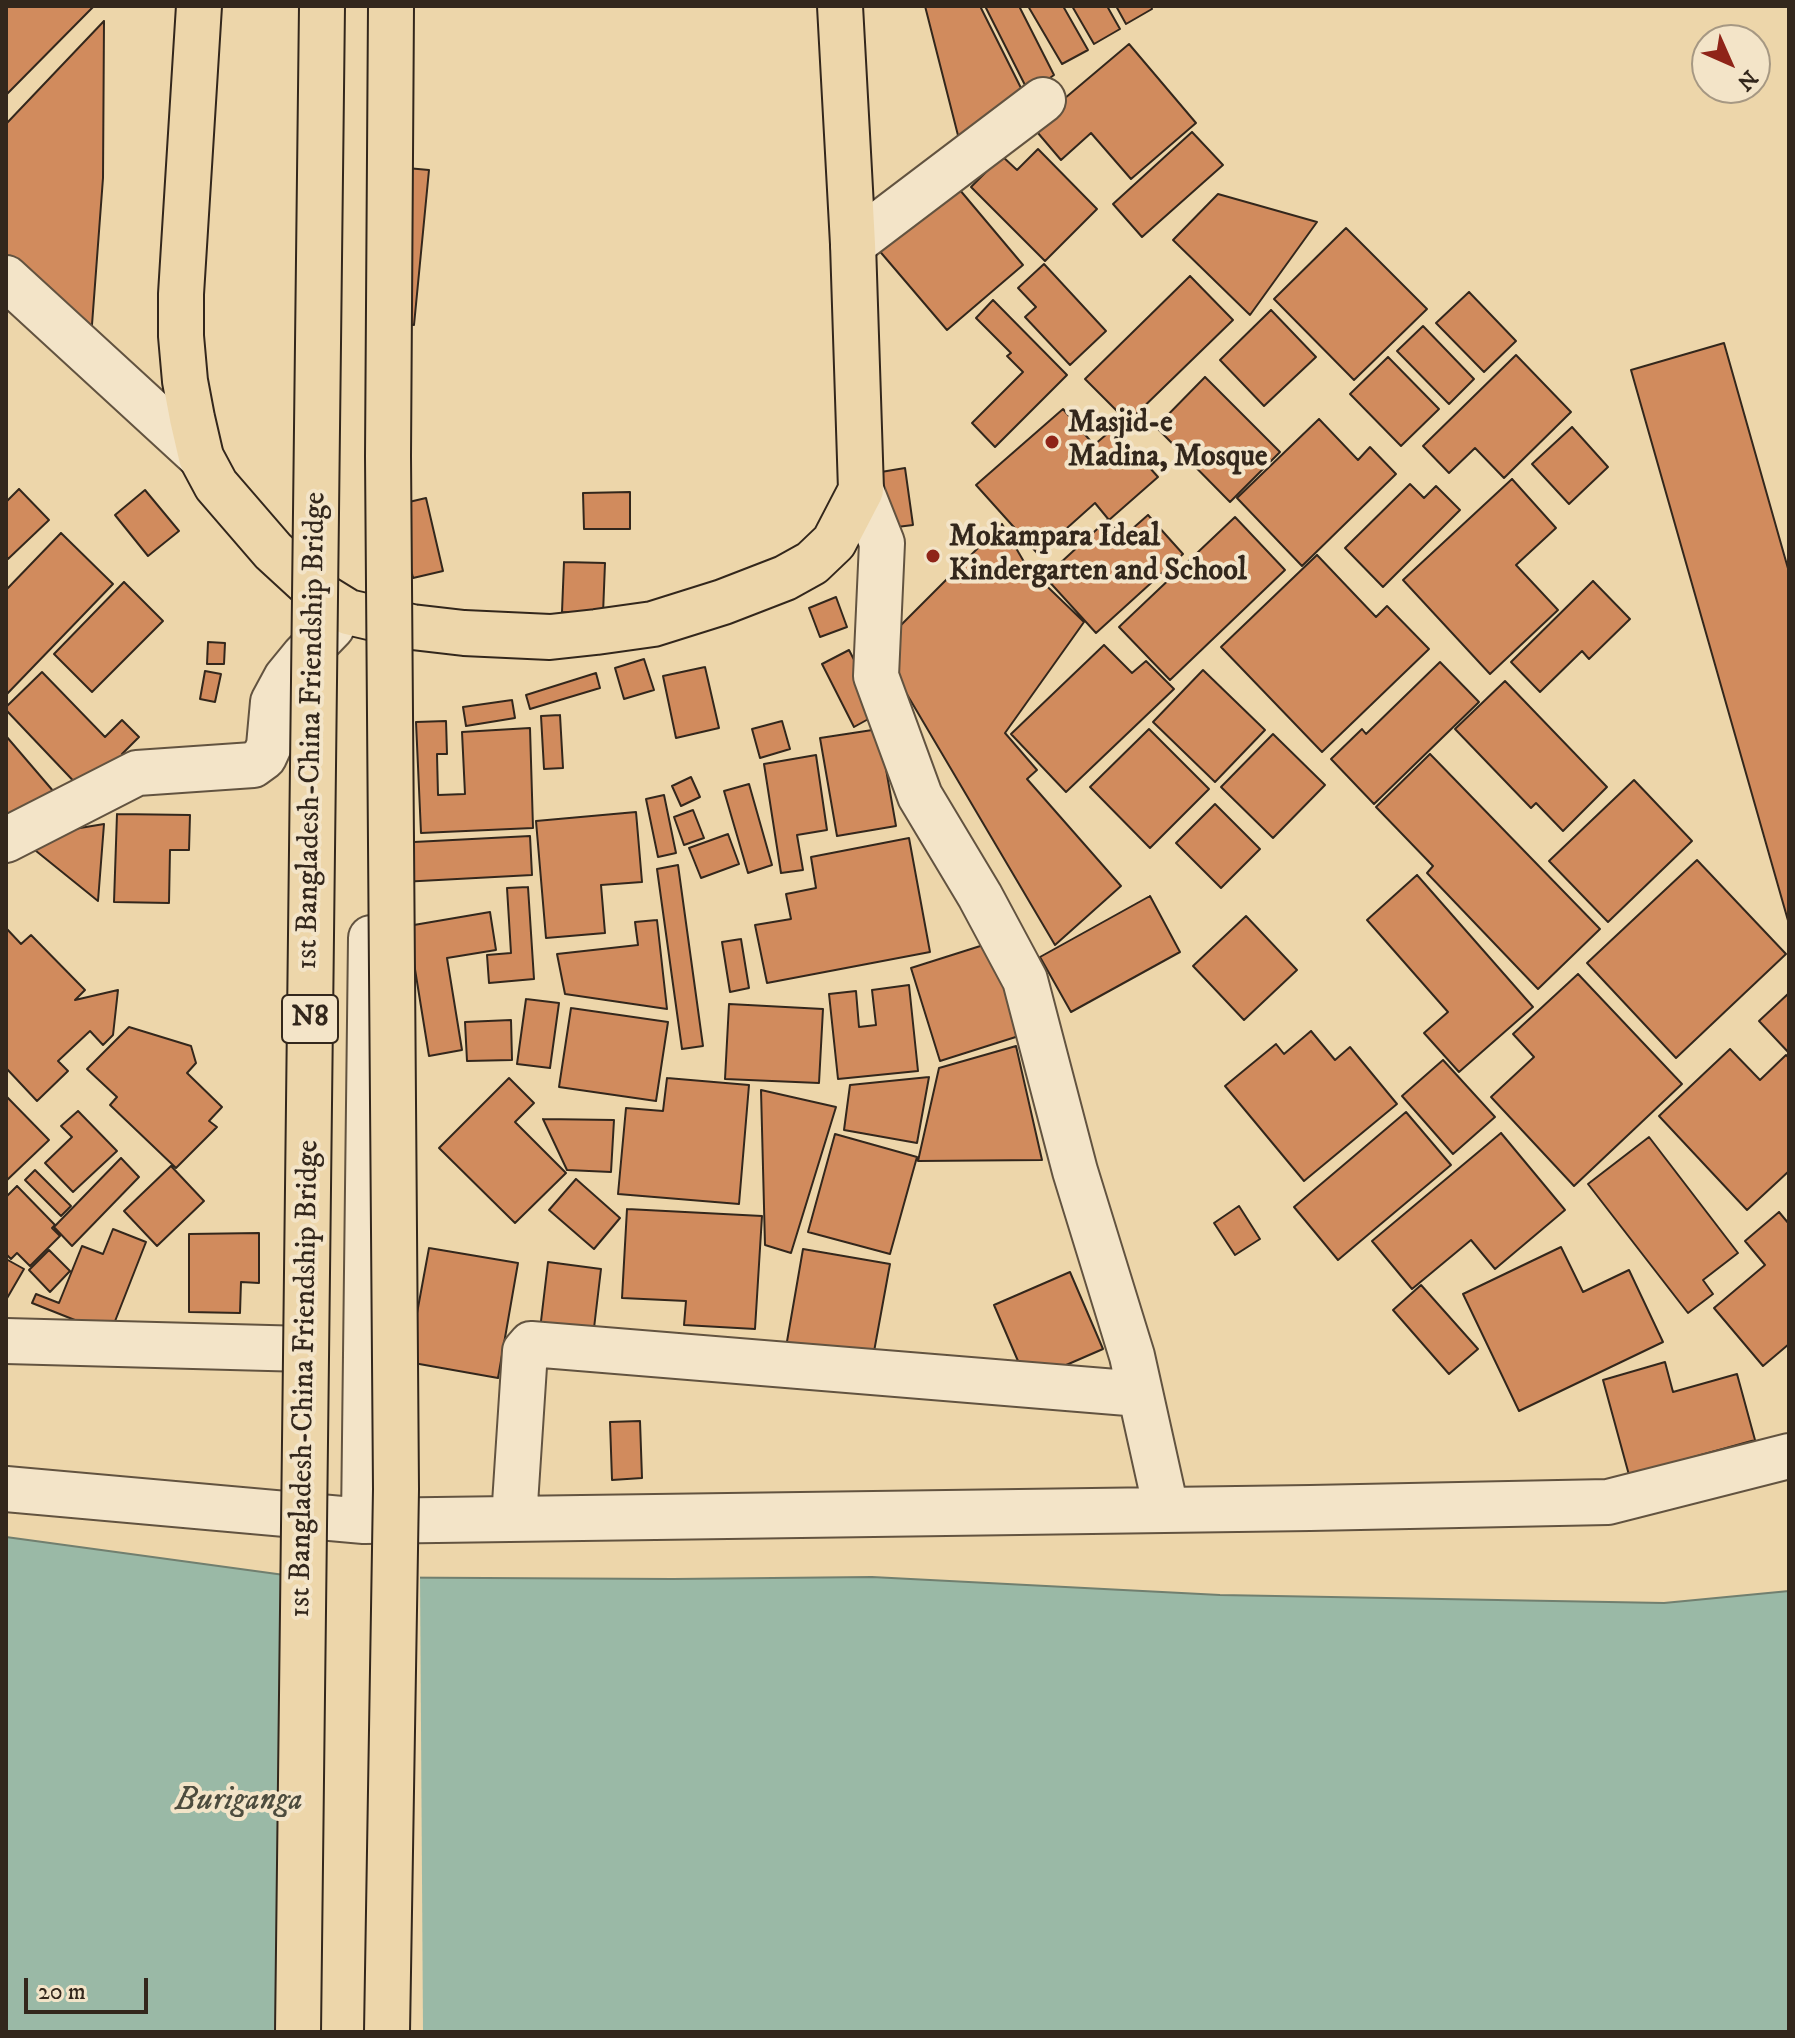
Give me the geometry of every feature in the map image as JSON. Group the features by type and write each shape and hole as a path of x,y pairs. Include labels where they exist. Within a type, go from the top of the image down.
{"main road":[{"path":"199,6 181,336 185,381 201,457 216,485 273,551 322,596 361,615 412,627 550,637 653,624 785,578 812,563 834,542 861,490 853,244 840,6"},
{"name":"1st Bangladesh-China Friendship Bridge","path":"298,2032 322,6"},
{"path":"387,2032 396,1489 388,456 391,6"}],"street":[{"path":"853,244 1043,100"},
{"path":"6,278 201,457"},
{"path":"861,490 882,543 876,676 920,796 980,896 1025,980 1075,1171 1132,1356 1166,1509"},
{"path":"6,840 137,773 253,765 264,757 269,746 273,702 286,678 304,656 361,615"},
{"path":"361,615 364,1521"},
{"path":"6,1341 306,1349"},
{"path":"514,1519 525,1351 531,1344 1140,1394"},
{"path":"6,1489 364,1521 1608,1502 1789,1456"}],"water":[{"name":"Buriganga","path":"6,1537 299,1577 872,1577 1220,1595 1664,1603 1789,1591 1789,2032 6,2032"}],"pier":[{"path":"318,1573 420,1574 423,2032 309,2032"}],"building":[{"path":"6,6 94,6 6,95"},
{"path":"925,6 980,6 1023,92 962,151"},
{"path":"985,6 1019,6 1054,75 1029,93"},
{"path":"1028,6 1063,6 1088,50 1062,64"},
{"path":"1072,6 1107,6 1120,29 1094,44"},
{"path":"1116,6 1151,6 1152,9 1126,24"},
{"path":"104,21 103,178 91,338 6,256 6,124"},
{"path":"1129,44 1196,123 1131,179 1091,133 1061,160 1032,126"},
{"path":"1192,132 1223,165 1142,237 1113,204"},
{"path":"1038,149 1097,209 1045,261 971,187 1002,156 1017,170"},
{"path":"396,167 429,170 414,325 382,322"},
{"path":"954,183 1023,265 947,330 877,248"},
{"path":"1218,194 1317,222 1250,315 1173,240"},
{"path":"1346,228 1427,309 1354,380 1274,299"},
{"path":"1044,264 1106,331 1070,365 1025,317 1036,307 1018,288"},
{"path":"1190,276 1233,320 1128,422 1085,379"},
{"path":"1469,292 1516,341 1484,372 1436,323"},
{"path":"993,300 1067,375 995,447 972,423 1023,372 1007,356 1011,353 976,318"},
{"path":"1271,310 1316,357 1264,406 1220,360"},
{"path":"1423,326 1474,379 1449,404 1397,351"},
{"path":"1724,343 1789,572 1789,924 1631,370"},
{"path":"1516,355 1571,412 1504,478 1475,448 1449,473 1423,446"},
{"path":"1388,357 1439,409 1401,446 1350,394"},
{"path":"1205,377 1280,452 1230,502 1156,427"},
{"path":"1063,409 1094,445 1114,428 1158,477 1109,520 1095,503 1038,554 976,485"},
{"path":"1319,419 1358,460 1370,447 1396,474 1302,566 1237,498"},
{"path":"1572,427 1608,467 1569,504 1532,464"},
{"path":"905,468 913,525 889,528 881,472"},
{"path":"1512,479 1556,528 1516,565 1558,610 1490,674 1403,580"},
{"path":"1410,484 1424,498 1436,486 1460,510 1383,587 1345,548"},
{"path":"19,489 49,520 8,559 6,502"},
{"path":"145,490 179,531 148,556 115,515"},
{"path":"630,492 630,529 584,529 583,493"},
{"path":"426,498 443,571 413,578 396,505"},
{"path":"1148,515 1183,554 1096,633 1045,577 1107,520 1123,537"},
{"path":"1235,517 1285,570 1170,680 1119,627"},
{"path":"1002,524 1027,567 1084,622 1005,733 1037,770 1027,779 1121,886 1055,945 879,647"},
{"path":"61,533 113,584 6,695 6,590"},
{"path":"1317,555 1376,617 1387,606 1429,649 1322,752 1221,647"},
{"path":"564,562 605,563 603,614 562,612"},
{"path":"1593,581 1630,619 1589,659 1582,651 1540,692 1511,662"},
{"path":"124,582 163,621 92,692 54,654"},
{"path":"836,597 847,627 820,637 809,608"},
{"path":"208,642 225,643 224,664 207,664"},
{"path":"1104,645 1132,673 1146,661 1174,689 1066,792 1011,734"},
{"path":"849,650 881,712 854,727 822,664"},
{"path":"644,659 654,690 624,699 615,668"},
{"path":"1440,662 1479,702 1374,804 1331,759 1362,729 1366,734"},
{"path":"705,667 719,728 676,738 663,676"},
{"path":"1203,670 1265,730 1215,782 1153,722"},
{"path":"205,671 221,674 215,702 200,699"},
{"path":"42,672 105,737 122,720 139,737 122,754 136,769 83,791 6,710"},
{"path":"596,673 600,688 530,709 526,695"},
{"path":"1505,681 1607,787 1563,831 1536,803 1531,808 1455,729"},
{"path":"512,700 515,718 466,726 463,707"},
{"path":"560,715 563,768 544,769 541,716"},
{"path":"446,721 447,754 437,754 438,795 465,794 462,732 530,728 533,828 421,833 416,722"},
{"path":"782,721 790,749 760,758 752,729"},
{"path":"879,729 896,826 837,836 820,738"},
{"path":"1149,729 1209,789 1150,848 1090,787"},
{"path":"1273,734 1325,785 1273,838 1221,787"},
{"path":"6,736 66,806 6,827"},
{"path":"1430,754 1600,929 1538,989 1427,873 1433,866 1376,807"},
{"path":"816,755 827,830 797,835 803,870 781,873 764,764"},
{"path":"691,777 700,797 681,806 672,786"},
{"path":"1634,780 1692,841 1608,922 1549,861"},
{"path":"749,784 772,865 748,873 724,791"},
{"path":"664,795 676,853 658,857 646,799"},
{"path":"1215,804 1260,849 1221,888 1176,843"},
{"path":"693,810 704,838 684,845 674,817"},
{"path":"636,812 642,882 601,885 605,933 546,938 536,821"},
{"path":"117,814 190,815 189,850 170,850 169,903 114,902"},
{"path":"104,824 98,901 20,838"},
{"path":"399,829 413,829 414,842 530,836 532,875 401,882"},
{"path":"728,834 739,864 701,878 689,848"},
{"path":"909,838 930,952 767,983 755,925 791,919 786,894 816,888 811,857"},
{"path":"1697,860 1786,954 1676,1058 1587,963"},
{"path":"678,865 703,1046 682,1049 657,869"},
{"path":"1417,875 1533,1007 1459,1072 1424,1033 1448,1012 1367,920"},
{"path":"528,887 534,979 489,983 487,955 511,953 507,888"},
{"path":"1150,896 1180,952 1071,1012 1040,957"},
{"path":"490,912 496,950 447,958 462,1050 429,1056 408,926"},
{"path":"1246,916 1297,970 1244,1020 1193,966"},
{"path":"657,920 667,1009 565,994 557,954 638,945 635,922"},
{"path":"6,928 21,944 31,935 85,990 75,1000 118,990 113,1035 103,1045 90,1031 58,1061 68,1071 37,1101 6,1068"},
{"path":"741,939 749,988 730,992 722,942"},
{"path":"993,942 1022,1035 940,1061 911,968"},
{"path":"1578,974 1682,1084 1574,1186 1491,1097 1534,1057 1513,1034"},
{"path":"909,985 918,1071 838,1079 829,994 856,991 859,1027 876,1025 872,990"},
{"path":"1789,993 1789,1053 1759,1021"},
{"path":"526,999 559,1003 550,1068 517,1064"},
{"path":"729,1004 823,1009 819,1083 725,1079"},
{"path":"571,1008 668,1022 656,1101 559,1087"},
{"path":"511,1020 512,1060 467,1061 465,1022"},
{"path":"129,1027 191,1046 196,1063 187,1073 222,1107 209,1121 217,1127 176,1168 110,1105 117,1097 87,1069"},
{"path":"1311,1031 1335,1060 1350,1047 1397,1104 1304,1181 1225,1086 1276,1044 1284,1054"},
{"path":"1016,1046 1042,1160 918,1161 939,1068"},
{"path":"1730,1049 1760,1080 1786,1055 1789,1058 1789,1171 1747,1210 1659,1116"},
{"path":"1443,1060 1495,1117 1453,1154 1402,1096"},
{"path":"929,1077 917,1143 844,1130 850,1085"},
{"path":"509,1078 534,1103 515,1122 566,1173 515,1223 439,1148"},
{"path":"667,1078 749,1085 739,1204 618,1194 626,1108 663,1111"},
{"path":"761,1090 836,1107 791,1253 765,1245"},
{"path":"6,1096 49,1140 6,1181"},
{"path":"78,1111 117,1151 73,1192 45,1163 72,1137 61,1126"},
{"path":"1406,1112 1451,1165 1338,1260 1294,1207"},
{"path":"543,1119 614,1120 611,1172 567,1170"},
{"path":"1501,1133 1565,1210 1495,1269 1471,1240 1412,1289 1372,1241"},
{"path":"835,1134 917,1157 890,1254 808,1232"},
{"path":"1649,1137 1738,1253 1703,1280 1713,1294 1688,1313 1588,1184"},
{"path":"121,1158 139,1177 72,1246 54,1227"},
{"path":"171,1166 204,1201 157,1246 124,1211"},
{"path":"35,1170 71,1206 61,1216 25,1180"},
{"path":"576,1179 620,1218 594,1249 549,1210"},
{"path":"17,1186 55,1225 52,1228 60,1236 30,1266 17,1253 11,1259 6,1254 6,1197"},
{"path":"1239,1206 1260,1239 1235,1255 1214,1223"},
{"path":"627,1209 762,1216 755,1329 684,1325 686,1301 622,1298"},
{"path":"1779,1212 1789,1224 1789,1344 1763,1366 1714,1308 1765,1265 1745,1241"},
{"path":"113,1229 146,1242 110,1334 32,1303 36,1294 59,1303 82,1246 103,1254"},
{"path":"259,1233 259,1283 241,1282 240,1313 189,1312 189,1234"},
{"path":"1561,1247 1583,1292 1629,1270 1663,1342 1519,1411 1463,1294"},
{"path":"429,1248 518,1263 498,1378 408,1362"},
{"path":"803,1249 890,1264 871,1368 785,1353"},
{"path":"49,1250 70,1271 50,1292 29,1270"},
{"path":"6,1259 24,1269 6,1300"},
{"path":"548,1262 601,1269 592,1345 539,1338"},
{"path":"1070,1272 1103,1349 1027,1382 994,1305"},
{"path":"1421,1285 1478,1349 1449,1374 1393,1310"},
{"path":"1665,1362 1673,1392 1737,1374 1755,1440 1629,1475 1603,1380"},
{"path":"640,1421 642,1478 612,1480 610,1422"}],"place":[{"name":"Masjid-e Madina, Mosque","path":"1052,442"},
{"name":"Mokampara Ideal Kindergarten and School","path":"933,556"}]}
